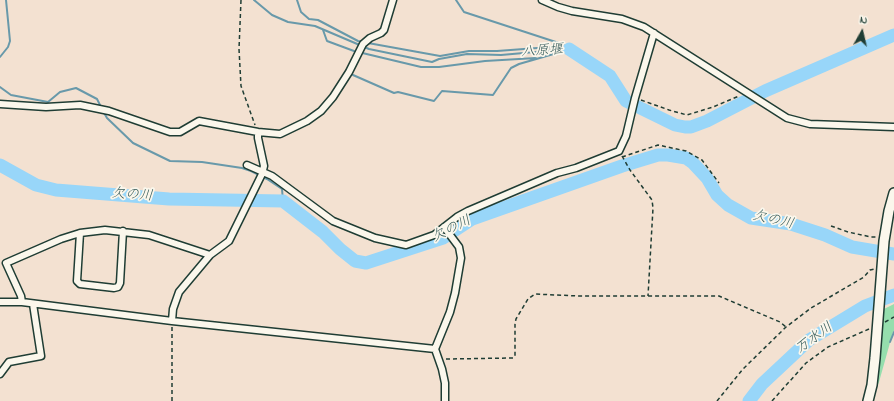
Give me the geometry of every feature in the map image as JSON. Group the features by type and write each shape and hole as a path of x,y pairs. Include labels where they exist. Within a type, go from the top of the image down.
{"street":[{"path":"0,104 46,107 80,105 109,111 170,132 180,132 199,121 258,132 280,134 316,116 321,111 349,72 365,41 384,30 393,0"},
{"path":"542,0 572,11 629,21 644,27 787,118 810,124 894,127"},
{"path":"247,165 333,221 375,238 406,245 446,229 457,217 468,211 557,173 576,168 619,151 626,136 634,100 654,33"},
{"path":"172,321 173,309 179,292 210,256 229,241 262,175 264,161 258,138 258,132"},
{"path":"868,401 872,385 888,211 894,193"},
{"path":"445,401 445,383 436,349 456,293 460,267 459,247 446,229"},
{"path":"22,302 21,296 6,263 61,239 80,233 105,230 149,234 210,256"},
{"path":"80,233 77,281 80,284 114,288 118,287 120,283 123,231"},
{"path":"0,302 22,302 172,321 436,349"},
{"path":"0,374 9,362 41,356 33,304"}],"path":[{"path":"240,0 239,49 241,86 258,132"},
{"path":"634,100 687,115 713,107 747,93"},
{"path":"622,157 658,144 686,151 702,160 719,182"},
{"path":"623,159 652,200 653,208 648,296"},
{"path":"831,226 871,237 885,239"},
{"path":"718,401 743,369 786,327 810,308 864,277 870,270 882,266"},
{"path":"439,359 513,358 515,356 516,318 528,298 535,294 719,296 780,322 786,327"},
{"path":"772,401 806,363 828,347 877,322 894,317"},
{"path":"172,321 172,401"}],"green space":[{"path":"894,304 894,331 872,401 879,357 884,309"}],"waterway":[{"path":"0,57 8,47 10,41 6,0"},
{"name":"八原堰","path":"254,0 272,15 288,22 315,26 369,49 432,62 439,59 467,54 501,55 569,49"},
{"path":"297,0 301,12 309,19 318,20 358,41 364,42"},
{"path":"456,0 464,12 565,45 569,49"},
{"path":"323,30 327,41 354,51 421,67 439,67 485,61 536,58"},
{"name":"八原堰","path":"569,49 610,76 626,101 675,125 691,127 707,121 765,91 894,35"},
{"name":"八原堰","path":"368,43 440,56 469,51 497,51 551,47 564,49"},
{"path":"353,75 394,93 398,92 434,101 442,91 493,95 511,68 519,64 564,51"},
{"path":"0,87 11,95 48,102 60,92 76,88 97,99 101,107"},
{"path":"103,111 107,118 133,143 170,161 202,162 242,168 251,171 282,189 283,201"},
{"name":"欠の川","path":"0,165 36,185 56,190 169,199 283,201 323,232 355,261 366,263 443,238 472,219 622,166 658,155 668,155 686,158 693,163 707,178 717,195 728,205 751,218 791,224 825,235 852,247 894,254"},
{"name":"万水川","path":"749,401 762,384 809,340 865,306 894,295"},
{"path":"890,342 894,332"}]}
